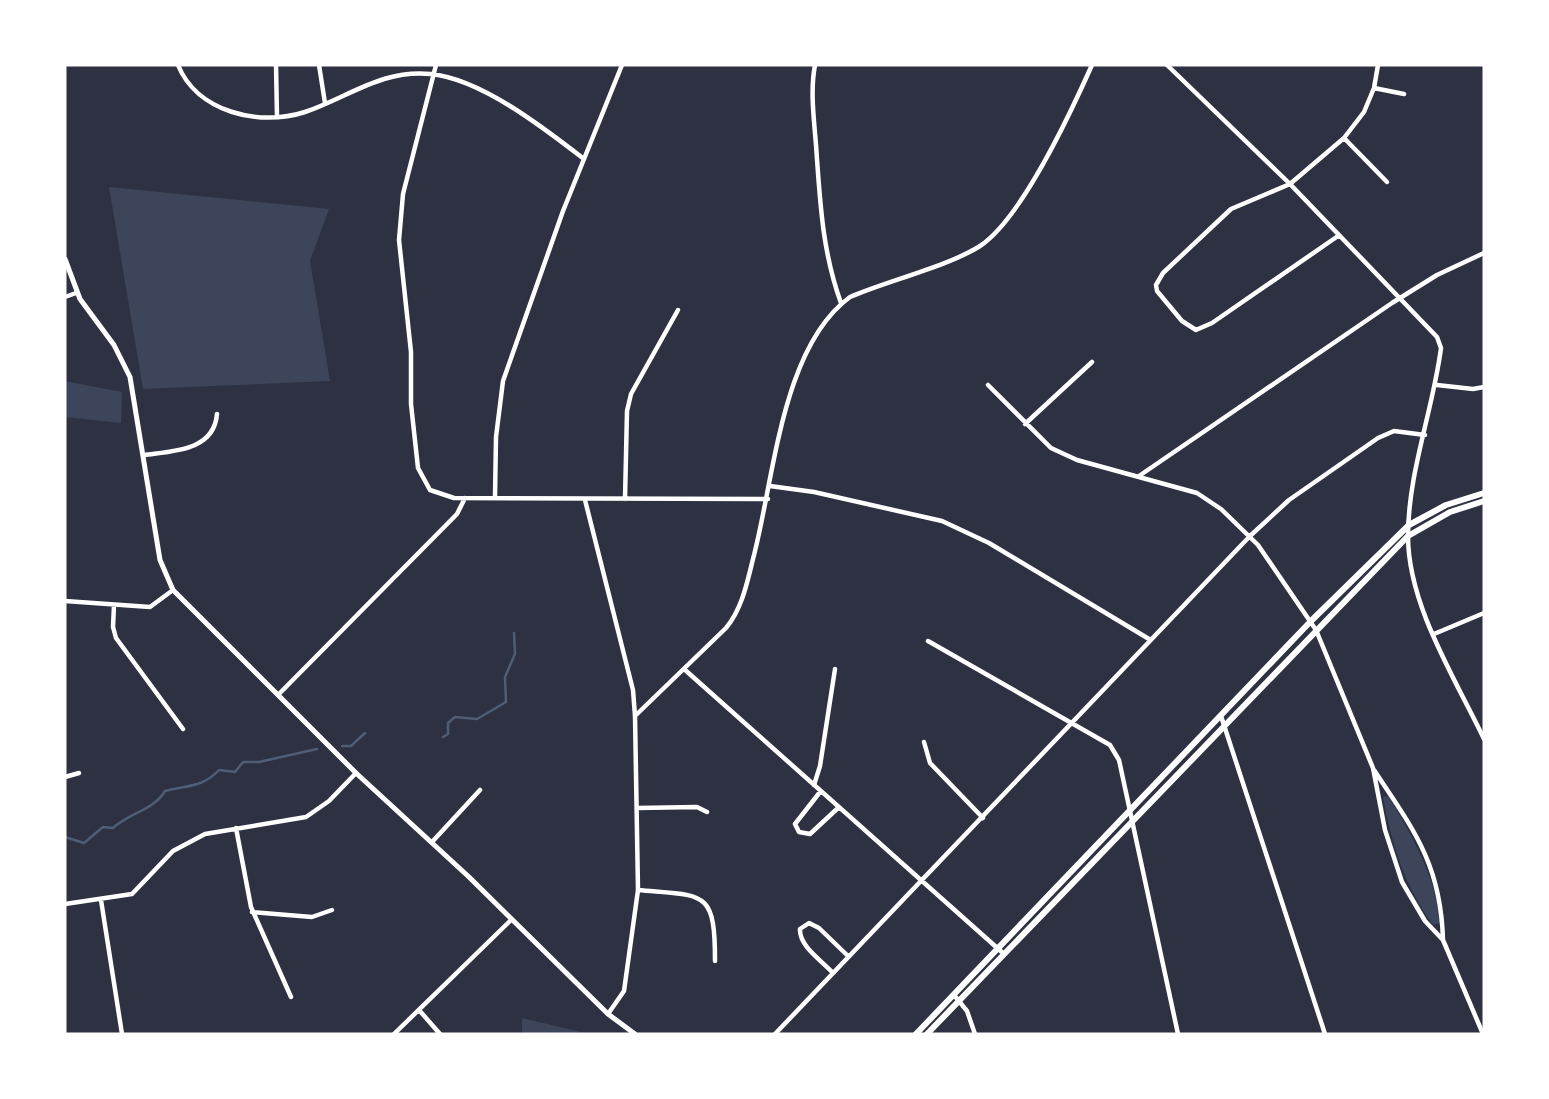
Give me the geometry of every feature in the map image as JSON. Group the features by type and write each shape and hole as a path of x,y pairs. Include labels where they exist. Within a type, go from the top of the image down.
{"main road":[{"path":"916,1034 1311,621 1409,525 1446,505 1484,493"},
{"path":"927,1034 961,1002 1004,954 1408,536 1450,512 1484,501"}],"street":[{"path":"178,65 192,90 209,103 243,114 277,117 306,112 382,78 410,73 433,74 450,78 488,95 584,159"},
{"path":"276,65 277,117"},
{"path":"319,65 326,103"},
{"path":"436,65 402,194 399,259 411,352 411,404 418,468 425,485 435,494 465,498 768,499"},
{"path":"495,497 496,437 503,381 584,159 622,65"},
{"path":"816,65 813,94 821,221 826,256 841,303"},
{"path":"635,716 726,628 742,598 771,486 790,388 814,342 841,303 873,287 967,253 990,238 1051,151 1092,65"},
{"path":"1167,65 1290,184 1437,337 1441,348 1436,385 1409,525 1411,572 1421,606 1484,739"},
{"path":"1338,236 1212,323 1196,330 1171,309 1156,285 1179,258 1231,209 1290,184 1344,138 1364,112 1374,88 1378,65"},
{"path":"1374,88 1404,94"},
{"path":"1344,138 1387,182"},
{"path":"1139,476 1400,298 1484,253"},
{"path":"65,258 76,293 114,345 130,377 160,561 173,590 356,773 469,877 608,1014 635,1034"},
{"path":"65,297 76,293"},
{"path":"625,499 627,411 631,394 678,310"},
{"path":"1025,424 1091,362"},
{"path":"988,385 1051,448 1077,460 1197,493 1221,509 1250,536 1311,621 1373,768 1422,843 1442,902 1443,940"},
{"path":"1436,385 1473,389 1484,387"},
{"path":"144,455 200,443 213,431 217,414"},
{"path":"775,1034 1149,639 1289,500 1378,438 1394,431 1425,435"},
{"path":"771,486 814,492 942,521 989,543 1149,639"},
{"path":"278,695 457,514 465,498"},
{"path":"586,500 633,690 635,716 638,890 624,991 608,1014"},
{"path":"65,600 150,607 173,590"},
{"path":"114,605 113,630 116,638 183,729"},
{"path":"1434,634 1484,613"},
{"path":"928,641 1110,745 1119,760 1128,812 1178,1034"},
{"path":"684,669 1004,954"},
{"path":"814,785 820,766 835,669"},
{"path":"1222,716 1325,1034"},
{"path":"923,742 930,763 983,817"},
{"path":"1373,768 1385,830 1402,882 1425,921 1443,940 1483,1034"},
{"path":"65,776 79,773"},
{"path":"65,904 101,900 137,891 183,844 205,834 306,817 329,801 356,773"},
{"path":"432,842 480,790"},
{"path":"820,792 799,816 795,824 799,832 810,835 838,808"},
{"path":"637,808 697,807 708,812"},
{"path":"236,828 252,912 291,998"},
{"path":"638,890 698,898 710,907 715,920 715,961"},
{"path":"101,900 122,1034"},
{"path":"252,912 312,917 332,910"},
{"path":"394,1034 511,920"},
{"path":"832,972 799,937 800,929 808,923 819,928 848,956"},
{"path":"954,995 970,1017 975,1034"},
{"path":"419,1010 440,1034"}],"shaded area":[{"path":"109,187 329,209 310,261 330,381 143,389"},
{"path":"65,381 122,392 121,423 65,417"},
{"path":"1388,796 1413,839 1426,869 1440,923 1433,925 1407,880 1387,815 1383,797"},
{"path":"522,1018 589,1034 522,1034"}],"waterway":[{"path":"443,737 448,734 448,723 455,717 477,719 506,702 505,677 515,654 514,633"},
{"path":"342,746 351,746 365,733"},
{"path":"65,837 84,843 103,827 113,828 148,807 165,791 200,783 219,770 235,772 243,762 259,762 317,749"}]}
